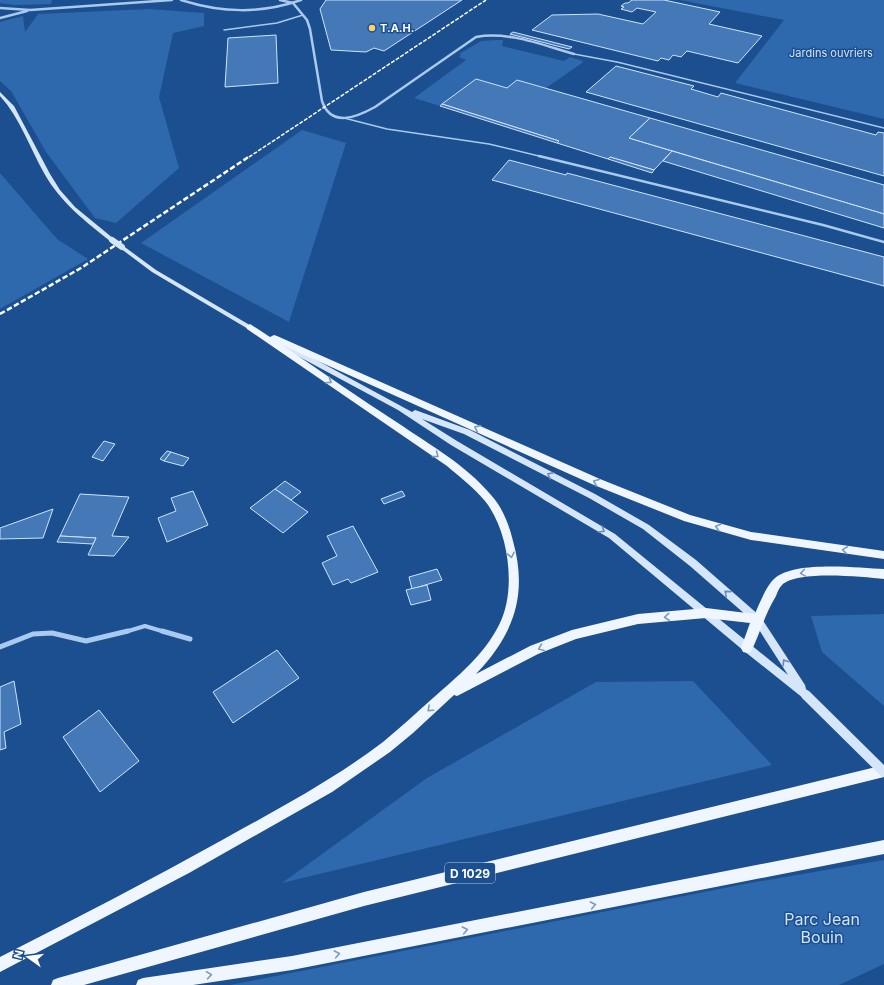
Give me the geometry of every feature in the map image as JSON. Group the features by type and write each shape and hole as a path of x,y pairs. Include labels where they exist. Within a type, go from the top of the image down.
{"main road":[{"path":"250,327 597,482 688,518 751,536 884,555"},
{"path":"0,965 162,882 284,813 350,772 403,734 486,656 501,633 511,611 514,589 513,562 507,536 496,510 482,490 462,474 250,327"},
{"path":"747,648 757,619 778,582 790,575 811,572 884,574"},
{"path":"444,696 534,650 576,634 638,620 706,613 757,619"},
{"name":"D 1029","path":"58,985 364,898 884,771"},
{"path":"143,985 292,963 884,847"}],"street":[{"path":"0,8 30,10 172,0"},
{"path":"181,0 200,7 240,11 263,10 301,0"},
{"path":"280,0 293,3 307,20 310,29 314,64 321,98 329,114 344,118 364,113 376,107 476,37 485,35 505,36 574,54"},
{"path":"0,18 30,10"},
{"path":"0,94 12,106 47,174 58,191 73,208 122,248 154,270 250,327 401,408 454,443 612,536 806,695 884,771"},
{"path":"401,408 467,432 592,496 646,527 693,563 757,619 806,695"},
{"path":"0,647 33,634 52,633 86,640 145,626 190,639"}],"lane":[{"path":"224,30 277,23 303,14"},
{"path":"574,54 617,62 884,128"},
{"path":"344,118 387,129 489,144 823,224 884,242"}],"green space":[{"path":"0,0 52,0 51,4 14,5 0,3"},
{"name":"Jardins ouvriers","path":"680,0 884,0 884,119 735,83 784,20"},
{"path":"149,9 204,13 204,26 173,33 159,97 179,168 116,223 95,218 46,152 11,91 0,81 0,22 23,16 25,32 38,14"},
{"path":"503,40 502,46 564,61 570,57 583,61 546,88 517,80 507,88 476,79 440,106 414,98 466,60 459,57 461,55 459,54 481,41"},
{"path":"302,130 346,143 289,322 141,243"},
{"path":"0,173 57,239 88,259 0,309"},
{"path":"884,614 884,706 822,652 811,616"},
{"path":"693,681 772,765 282,883 427,778 596,682"},
{"name":"Parc Jean Bouin","path":"884,860 884,964 839,985 230,985 750,883"}],"building":[{"name":"T.A.H.","path":"326,0 462,0 384,51 374,48 366,52 331,50 320,9"},
{"path":"632,0 664,0 720,12 709,24 762,36 738,63 687,51 681,57 673,55 669,60 661,58 658,61 532,30 552,15 598,14 643,24 656,12 637,8 632,12 621,9 624,7 621,6"},
{"path":"513,32 572,47 569,49 510,34"},
{"path":"276,35 278,83 225,87 228,38"},
{"path":"616,66 694,86 691,89 718,97 721,93 876,135 878,132 884,133 884,176 586,92"},
{"path":"476,79 507,88 517,80 650,118 629,138 672,151 654,170 610,157 608,159 557,143 559,141 442,104"},
{"path":"442,104 559,141 557,143 440,106"},
{"path":"650,118 884,185 884,214 629,138"},
{"path":"672,151 884,214 884,228 663,161"},
{"path":"610,157 654,170 652,173 608,159"},
{"path":"509,160 566,175 567,173 884,257 884,286 492,180"},
{"path":"104,441 115,444 103,461 92,457"},
{"path":"167,451 171,452 164,461 160,459"},
{"path":"171,452 189,458 183,466 164,461"},
{"path":"285,481 301,492 291,500 275,489"},
{"path":"275,489 308,512 283,533 250,508"},
{"path":"193,491 208,525 167,542 158,518 176,511 171,498"},
{"path":"402,491 405,496 384,504 381,499"},
{"path":"80,494 129,497 112,536 129,537 114,556 88,555 96,538 60,536"},
{"path":"53,509 43,538 0,539 0,528"},
{"path":"353,526 378,572 351,583 348,579 333,585 322,563 337,556 327,536"},
{"path":"60,536 96,538 93,544 57,542"},
{"path":"437,569 442,580 412,589 409,577"},
{"path":"427,585 431,600 411,605 406,590"},
{"path":"277,650 299,678 233,723 213,692"},
{"path":"14,681 21,724 4,732 6,748 0,750 0,687"},
{"path":"99,710 139,761 100,792 63,737"}],"railway":[{"path":"249,157 486,0"},
{"path":"0,314 81,268 250,156"}],"place":[{"name":"T.A.H.","path":"372,28"}]}
